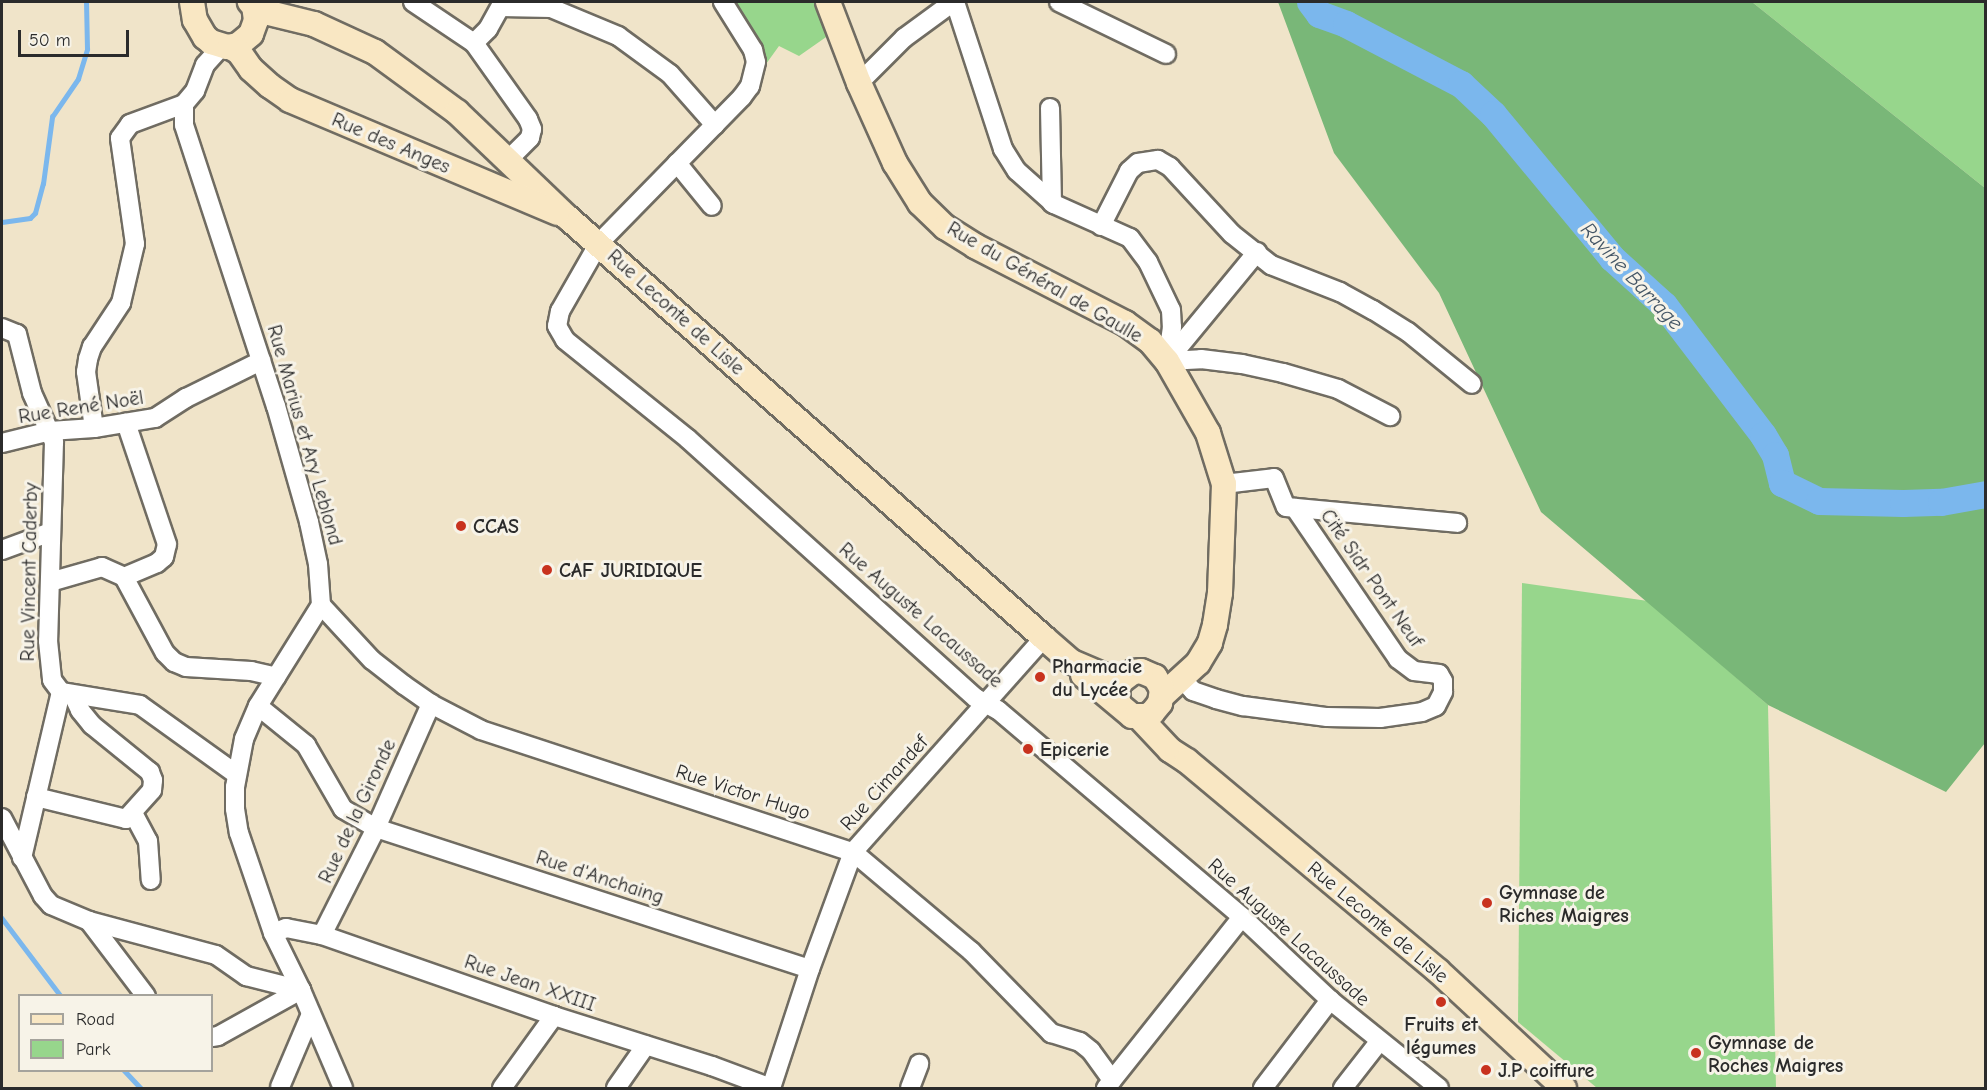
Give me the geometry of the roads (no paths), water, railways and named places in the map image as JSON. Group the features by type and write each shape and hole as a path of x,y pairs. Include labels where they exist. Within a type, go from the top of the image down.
{"street":[{"path":"413,2 474,43 532,129 530,138 509,159"},
{"name":"Rue Auguste Lacaussade","path":"723,2 753,50 756,62 750,86 599,243 560,311 557,326 565,340 688,439 976,698 998,710 1242,917 1378,1042 1439,1089"},
{"name":"Rue du Général de Gaulle","path":"828,2 859,83 895,163 920,203 945,227 975,246 1125,323 1150,341 1167,361 1208,433 1224,484 1220,593 1210,644 1198,663 1153,699"},
{"path":"859,83 903,38 954,2 1003,149 1017,171 1052,203 1130,238 1139,248 1165,294 1171,310 1172,327 1167,361"},
{"path":"1059,2 1166,54"},
{"path":"226,47 246,40 251,34 256,20 252,4"},
{"name":"Rue Leconte de Lisle","path":"252,4 261,11 314,24 375,52 457,112 509,159 567,217 1072,662 1108,677 1124,677 1141,671 1170,750 1187,761 1438,971 1564,1089"},
{"path":"474,43 488,28 502,4 552,5 618,36 670,74 714,124"},
{"name":"Rue des Anges","path":"192,10 211,42 239,52 251,69 290,100 567,217"},
{"name":"Rue Marius et Ary Leblond","path":"192,10 189,98 184,125 261,360 309,522 318,564 321,605"},
{"name":"Rue Marius et Ary Leblond","path":"189,98 206,64 226,47"},
{"path":"94,428 86,372 88,359 92,347 121,303 135,244 120,138 130,124 189,98"},
{"path":"1050,108 1052,203"},
{"path":"1101,226 1129,171 1138,163 1158,160 1170,167 1232,234 1271,265 1340,292 1373,310 1408,332 1472,384"},
{"path":"677,163 712,206"},
{"path":"1167,361 1257,252"},
{"name":"Rue Vincent Caderby","path":"2,328 17,334 32,393 54,442 50,582 52,680 67,693 92,725 150,772 153,780 152,790 133,813"},
{"path":"1167,361 1201,359 1242,364 1283,373 1338,389 1390,417"},
{"name":"Rue René Noël","path":"2,443 50,431 94,428 163,415 186,398 261,360"},
{"path":"124,577 157,563 167,551 126,423"},
{"name":"Cité Sidr Pont Neuf","path":"1224,484 1274,478 1286,507 1458,523"},
{"name":"Cité Sidr Pont Neuf","path":"1181,678 1193,691 1216,699 1243,706 1327,717 1380,718 1422,712 1436,706 1443,692 1443,681 1439,675 1414,670 1398,658 1295,508"},
{"path":"2,550 51,532"},
{"path":"50,582 102,567 124,577 165,653 174,663 186,667 251,671 276,677"},
{"path":"321,605 258,706 244,739 237,774 235,809 239,833 273,933 301,990 343,1089"},
{"name":"Rue Victor Hugo","path":"321,605 372,660 431,704 481,730 853,852 971,951 1051,1033 1080,1042 1091,1052 1109,1084"},
{"name":"Rue Cimandef","path":"771,1088 810,969 853,852 1044,638"},
{"path":"1153,699 1184,664 1210,644"},
{"name":"Rue Leconte de Lisle","path":"1072,662 1078,672 1118,701 1126,712 1153,699"},
{"path":"1118,701 1117,688 1124,677"},
{"path":"22,858 36,797 67,693 140,705 237,774"},
{"name":"Rue de la Gironde","path":"322,935 375,828 431,704"},
{"name":"Rue d'Anchaing","path":"258,706 306,745 343,809 375,828 810,969"},
{"path":"36,797 117,818 126,819 133,813 147,841 151,880"},
{"path":"2,818 43,896 51,905 89,921 216,956 246,976 301,990"},
{"path":"1109,1084 1242,917"},
{"path":"89,921 144,994"},
{"name":"Rue Jean XXIII","path":"273,933 286,928 322,935 554,1016 646,1045 739,1083 771,1088"},
{"path":"213,1037 301,990"},
{"path":"1263,1089 1330,1000"},
{"path":"280,1087 311,1014"},
{"path":"502,1089 554,1016"},
{"path":"1343,1089 1378,1042"},
{"path":"616,1089 646,1045"},
{"path":"910,1089 919,1064"}],"waterway":[{"path":"2,222 30,218 35,213 43,184 52,117 78,79 87,49 86,2"},
{"name":"Ravine Barrage","path":"1310,2 1319,14 1346,24 1461,84 1493,114 1612,258 1664,305 1763,435 1775,455 1782,483 1819,501 1941,502 1986,494"},
{"path":"2,918 59,994"},
{"path":"126,1072 141,1088"}],"place":[{"name":"CCAS","path":"461,526"},
{"name":"CAF JURIDIQUE","path":"547,570"},
{"name":"Pharmacie du Lycée","path":"1040,677"},
{"name":"Epicerie","path":"1028,749"},
{"name":"Gymnase de Riches Maigres","path":"1487,903"},
{"name":"Fruits et légumes","path":"1441,1002"},
{"name":"Gymnase de Roches Maigres","path":"1696,1053"},
{"name":"J.P coiffure","path":"1486,1070"}]}
